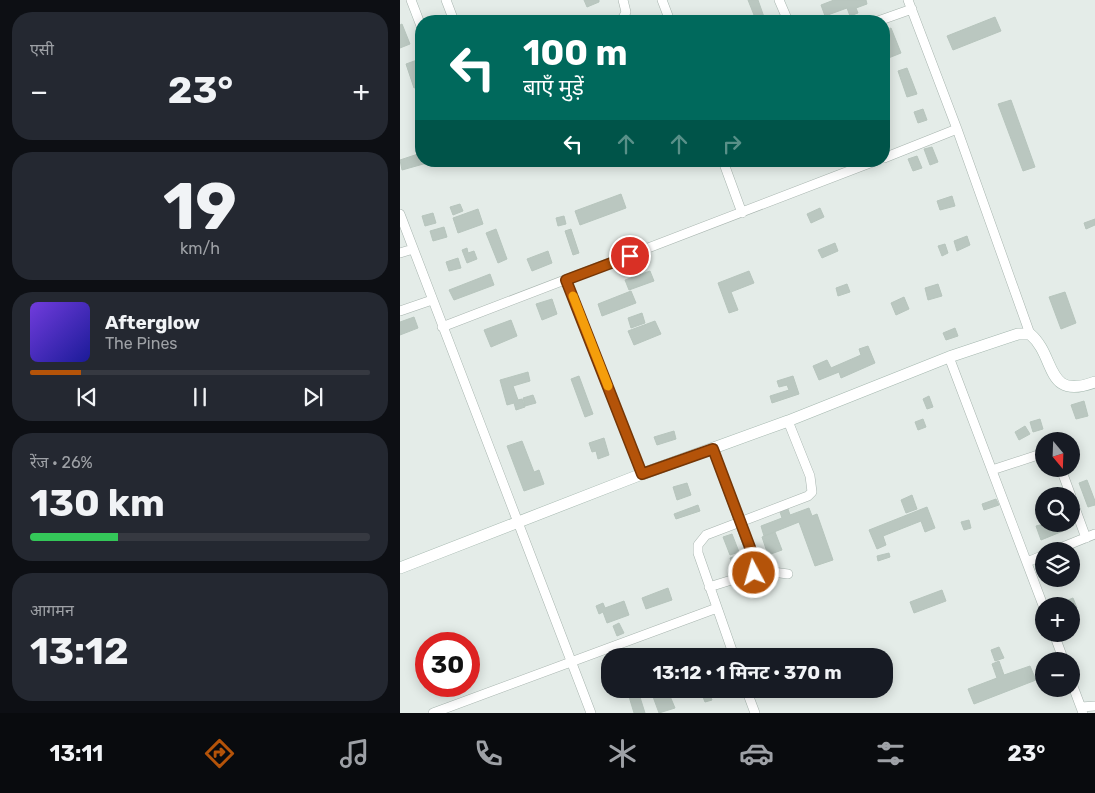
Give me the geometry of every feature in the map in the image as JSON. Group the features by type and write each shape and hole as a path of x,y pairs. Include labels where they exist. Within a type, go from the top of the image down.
{"street":[{"path":"411,0 417,15"},
{"path":"446,0 452,15"},
{"path":"623,0 625,15"},
{"path":"662,0 668,15"},
{"path":"779,0 785,15"},
{"path":"889,15 910,4 1030,334 1037,339 1060,383 1067,387 1076,388 1095,382"},
{"path":"890,156 957,129"},
{"path":"725,167 742,213"},
{"path":"442,327 742,213 852,167"},
{"path":"400,214 517,524 591,713"},
{"path":"400,253 412,248"},
{"path":"566,280 642,474"},
{"path":"400,311 432,300"},
{"path":"400,568 642,474 788,421 949,356 1018,334 1030,334"},
{"path":"949,356 1040,597"},
{"path":"731,648 709,587 698,552 698,545 706,535 808,496 812,492 810,476 788,421"},
{"path":"713,449 757,570"},
{"path":"992,470 1035,456"},
{"path":"1076,542 1091,536 1080,514"},
{"path":"1027,562 1035,559"},
{"path":"709,587 754,573 757,570 788,574"},
{"path":"433,713 717,608"},
{"path":"1077,697 1082,710 1095,706"},
{"path":"749,698 755,713"}],"building":[{"path":"584,0 599,0 599,2 587,7"},
{"path":"748,0 758,0 763,15 754,15"},
{"path":"834,0 866,0 867,4 856,8 858,13 853,15 850,15 847,8 825,15 821,5"},
{"path":"995,17 1001,31 953,50 947,36"},
{"path":"402,24 410,44 400,48 400,25"},
{"path":"890,28 901,53 890,57"},
{"path":"415,61 415,88 414,88 406,64"},
{"path":"907,68 917,94 907,97 898,71"},
{"path":"1011,100 1035,167 1023,171 998,104"},
{"path":"923,109 927,120 918,123 914,112"},
{"path":"932,147 938,162 930,165 924,149"},
{"path":"415,155 415,166 402,170 400,160"},
{"path":"917,156 922,168 913,171 908,159"},
{"path":"621,194 626,208 580,225 575,211"},
{"path":"952,196 955,206 940,210 937,201"},
{"path":"460,204 463,211 453,215 450,207"},
{"path":"820,208 824,217 811,223 807,214"},
{"path":"478,209 483,224 458,233 453,218"},
{"path":"433,213 436,223 425,226 422,216"},
{"path":"564,216 566,224 558,226 556,218"},
{"path":"1095,219 1095,225 1086,229 1084,223"},
{"path":"444,227 447,237 433,241 430,231"},
{"path":"496,229 507,259 498,263 486,233"},
{"path":"571,229 579,253 573,255 565,231"},
{"path":"967,236 970,245 957,251 954,241"},
{"path":"835,243 838,251 822,258 818,250"},
{"path":"945,244 948,253 942,256 938,246"},
{"path":"467,248 468,253 474,251 477,259 467,263 462,250"},
{"path":"548,251 552,263 532,271 527,259"},
{"path":"458,258 461,268 449,271 446,262"},
{"path":"650,271 654,281 629,290 625,280"},
{"path":"749,271 754,283 731,292 738,310 729,313 718,283"},
{"path":"490,274 494,285 454,300 449,290"},
{"path":"847,284 850,292 838,296 836,288"},
{"path":"938,284 942,296 928,300 925,288"},
{"path":"631,291 636,303 602,316 598,304"},
{"path":"1065,292 1076,323 1061,329 1049,297"},
{"path":"904,297 909,309 896,315 891,303"},
{"path":"552,299 557,314 542,320 536,304"},
{"path":"642,313 645,323 631,328 628,318"},
{"path":"414,317 418,328 400,335 400,322"},
{"path":"511,320 517,336 491,347 484,330"},
{"path":"655,321 661,334 634,345 628,331"},
{"path":"955,328 958,336 946,340 943,333"},
{"path":"868,346 875,363 841,378 839,372 819,380 813,366 827,360 831,368 861,355 859,349"},
{"path":"528,372 530,381 513,386 518,400 522,399 525,407 516,410 514,403 507,405 500,380"},
{"path":"579,376 593,414 585,417 571,379"},
{"path":"793,376 799,394 772,403 770,396 789,390 787,385 779,387 777,381"},
{"path":"533,395 536,403 525,406 523,398"},
{"path":"929,396 933,407 927,409 923,399"},
{"path":"1084,401 1088,416 1076,419 1071,405"},
{"path":"923,419 926,427 918,430 915,422"},
{"path":"1040,419 1043,429 1033,432 1030,422"},
{"path":"1025,426 1030,434 1019,440 1015,432"},
{"path":"674,431 676,439 657,445 654,437"},
{"path":"604,438 609,455 598,459 596,451 592,452 589,443"},
{"path":"522,441 534,472 539,470 544,484 524,491 507,446"},
{"path":"1087,480 1095,501 1095,505 1088,507 1079,483"},
{"path":"687,483 691,495 677,500 673,487"},
{"path":"912,495 917,509 906,513 901,500"},
{"path":"996,499 999,505 984,510 982,504"},
{"path":"698,505 700,511 676,519 674,514"},
{"path":"787,506 790,515 809,508 812,516 817,514 833,560 815,566 799,522 764,536 761,526 782,518 779,509"},
{"path":"927,507 935,528 925,532 921,521 883,536 886,545 877,549 869,530"},
{"path":"969,520 971,528 964,530 961,522"},
{"path":"775,532 782,550 768,555 762,537"},
{"path":"1038,532 1061,532 1041,540"},
{"path":"732,534 739,552 730,555 723,537"},
{"path":"889,553 890,557 878,561 877,556"},
{"path":"740,555 743,565 733,568 730,558"},
{"path":"668,588 672,600 646,609 642,598"},
{"path":"942,590 946,601 914,613 910,602"},
{"path":"624,601 629,615 607,623 603,612 599,614 596,606 603,603 605,608"},
{"path":"619,623 624,633 617,636 613,626"},
{"path":"999,647 1004,658 995,661 991,650"},
{"path":"999,661 1004,675 1030,666 1035,680 974,704 968,689 997,678 992,664"},
{"path":"629,698 640,698 645,713 634,713"},
{"path":"653,698 671,698 675,708 659,713"},
{"path":"703,698 711,698 712,700 705,702"}],"slow traffic":[{"path":"573,296 608,386"}],"route":[{"path":"630,256 566,280 642,474 713,449 757,566 757,570 754,573"}]}
